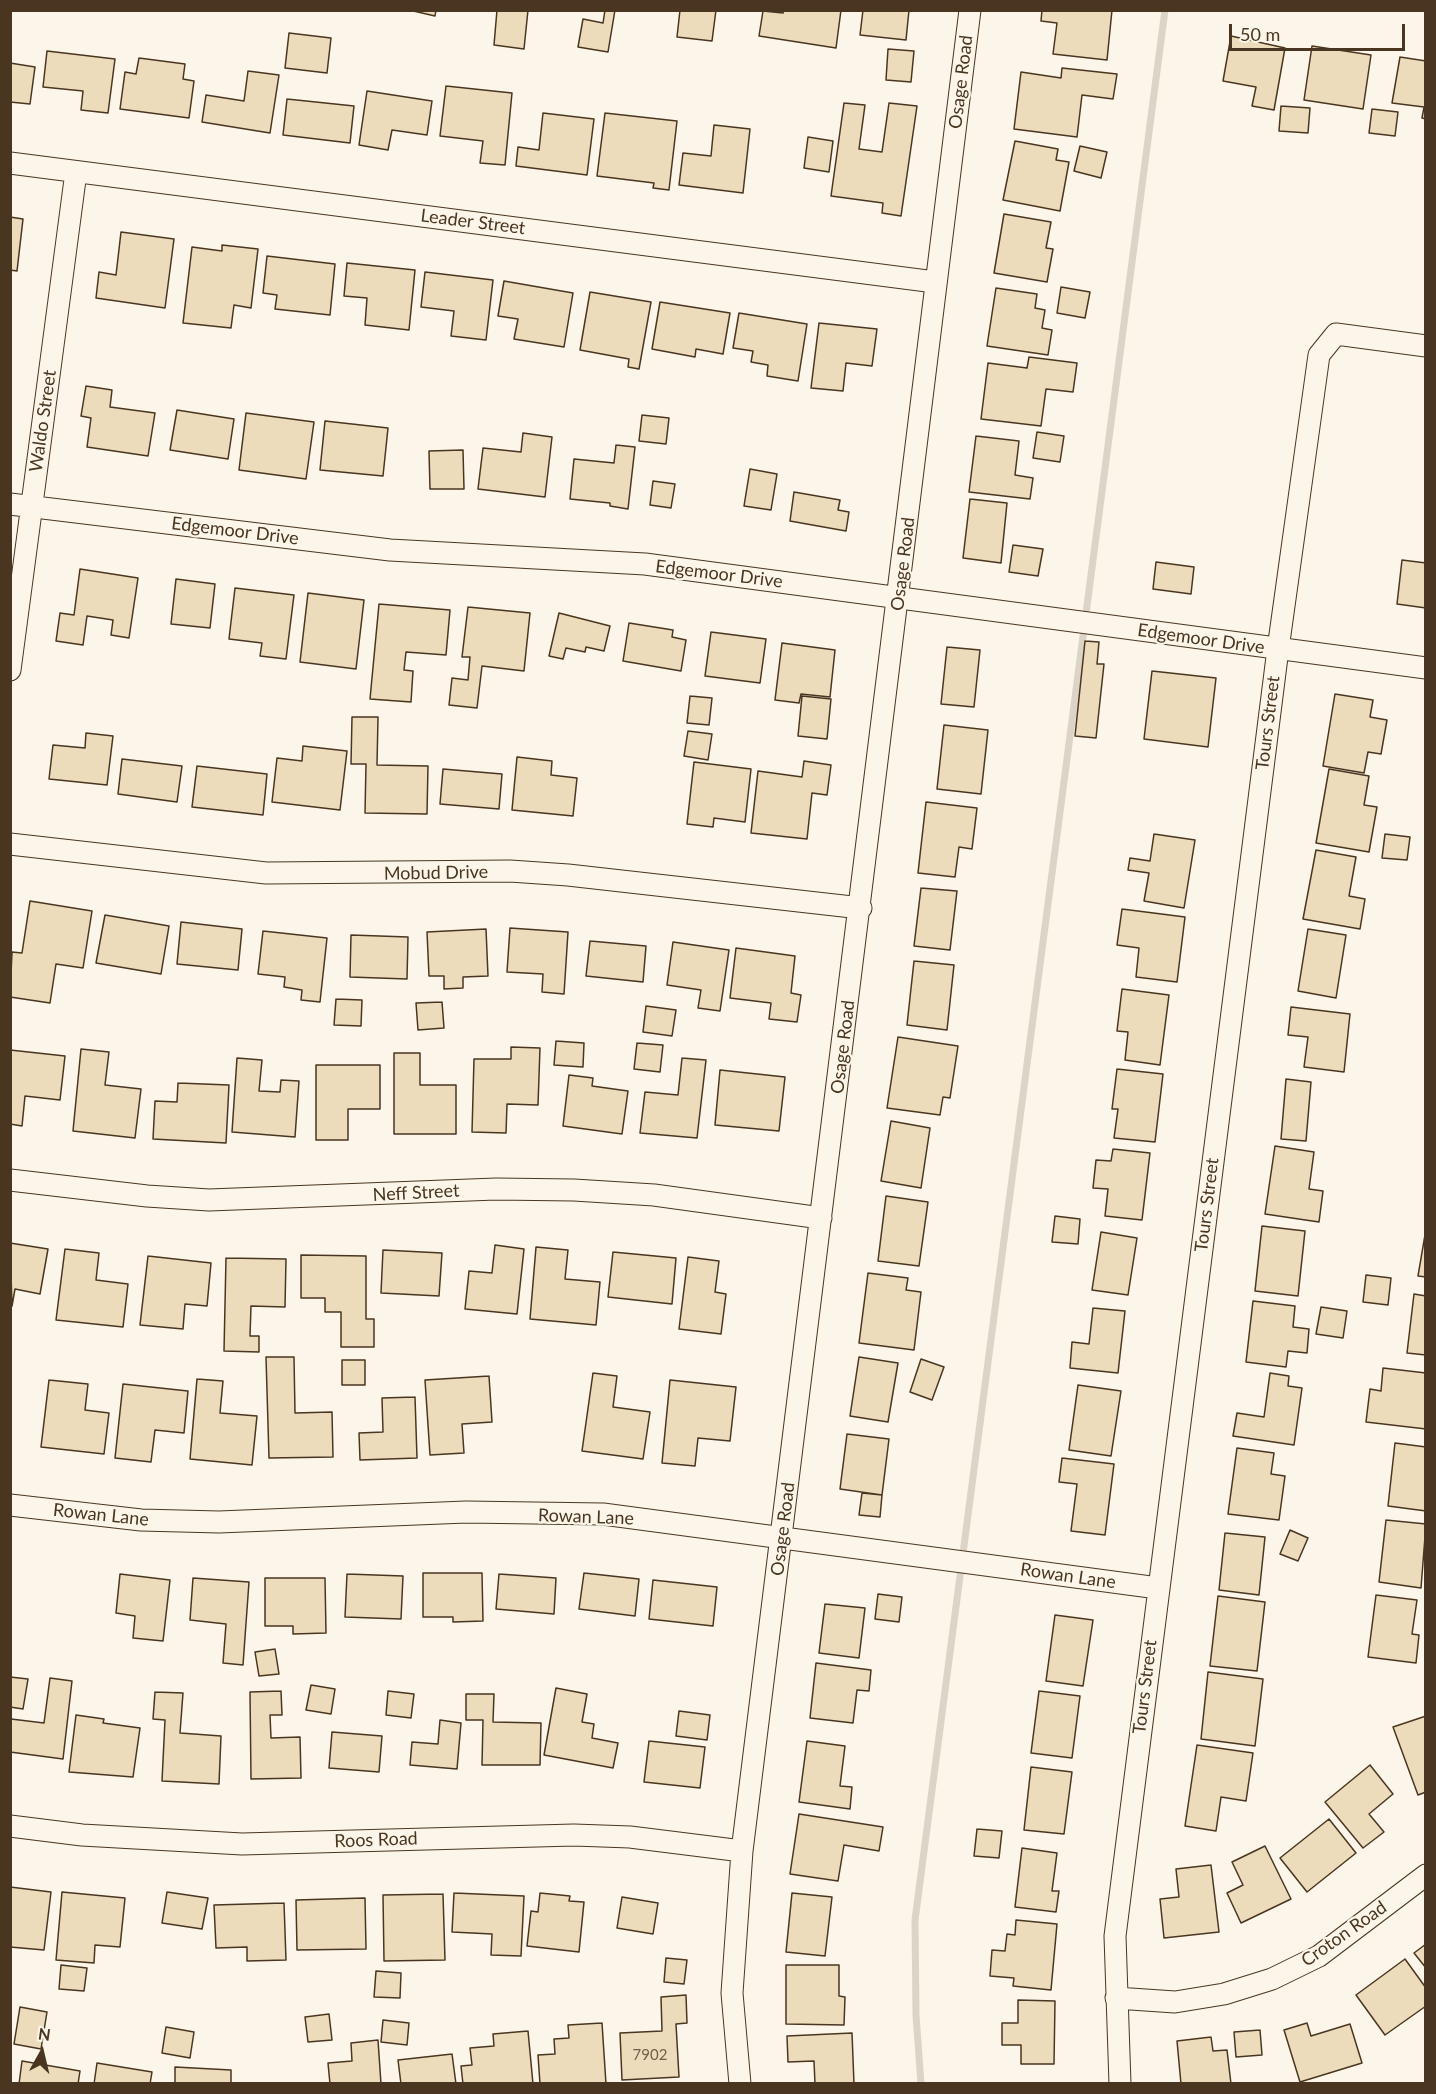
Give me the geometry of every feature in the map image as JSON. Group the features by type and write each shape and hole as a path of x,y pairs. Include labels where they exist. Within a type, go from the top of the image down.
{"street":[{"name":"Osage Road","path":"740,2084 732,1993 742,1851 861,908 970,10"},
{"name":"Leader Street","path":"10,163 936,282"},
{"name":"Waldo Street","path":"10,670 21,506 76,172"},
{"name":"Tours Street","path":"1120,2084 1115,1936 1278,649 1319,355 1336,334 1425,345"},
{"name":"Edgemoor Drive","path":"21,506 390,550 645,564 899,596 1425,668"},
{"name":"Mobud Drive","path":"10,844 266,873 510,872 568,875 861,908"},
{"name":"Neff Street","path":"10,1180 147,1196 209,1200 496,1189 574,1190 654,1195 821,1218"},
{"name":"Rowan Lane","path":"10,1505 141,1520 219,1522 465,1512 603,1514 1158,1588"},
{"name":"Roos Road","path":"10,1826 82,1835 242,1844 574,1835 630,1838 742,1851"},
{"name":"Croton Road","path":"1116,1998 1175,2002 1224,1994 1272,1979 1319,1956 1425,1875"}],"building":[{"path":"409,10 436,10 435,16"},
{"path":"497,10 528,10 524,49 494,45"},
{"path":"605,10 615,10 608,52 578,47 583,19 603,23"},
{"path":"680,10 716,10 712,41 677,37"},
{"path":"784,10 841,10 836,48 759,36 763,11 783,13"},
{"path":"863,10 909,10 906,40 860,35"},
{"path":"1042,10 1112,10 1107,60 1053,54 1057,23 1041,21"},
{"path":"289,33 331,38 327,73 285,68"},
{"path":"1231,36 1285,48 1274,110 1252,106 1256,87 1223,81"},
{"path":"1312,46 1371,55 1363,109 1304,100"},
{"path":"888,49 914,51 911,82 886,80"},
{"path":"47,51 115,59 108,113 81,110 83,91 43,87"},
{"path":"1400,57 1426,61 1426,119 1422,118 1424,107 1392,103"},
{"path":"139,58 185,64 183,79 194,81 189,118 120,109 125,72 136,74"},
{"path":"10,63 35,67 30,104 10,102"},
{"path":"1062,68 1117,74 1113,99 1082,95 1077,137 1014,129 1021,72 1061,78"},
{"path":"248,71 279,75 270,133 202,122 206,95 244,101"},
{"path":"446,86 512,93 505,165 480,163 483,141 440,136"},
{"path":"367,91 432,101 427,135 392,130 388,150 359,145"},
{"path":"287,99 354,106 350,143 283,135"},
{"path":"844,103 865,105 859,149 882,152 889,103 917,106 901,216 882,213 883,203 831,196"},
{"path":"1281,106 1310,108 1308,133 1279,131"},
{"path":"1372,109 1398,112 1395,136 1369,133"},
{"path":"543,113 594,119 587,175 516,166 518,147 539,150"},
{"path":"605,113 677,121 669,190 653,188 654,183 597,176"},
{"path":"714,125 750,129 743,193 679,185 683,153 711,156"},
{"path":"808,137 833,141 829,172 804,168"},
{"path":"1015,141 1058,149 1056,160 1069,162 1060,211 1003,200"},
{"path":"1080,146 1107,152 1101,178 1074,171"},
{"path":"1004,214 1051,222 1046,248 1053,249 1047,282 994,273"},
{"path":"10,217 23,219 17,271 10,270"},
{"path":"121,232 174,239 165,308 96,298 99,272 116,275"},
{"path":"222,245 258,249 251,308 234,305 231,328 183,323 192,247 222,251"},
{"path":"267,256 335,264 330,315 275,309 277,295 263,293"},
{"path":"347,263 415,270 409,330 365,325 367,298 344,296"},
{"path":"425,272 493,280 486,340 451,336 454,311 421,307"},
{"path":"504,281 573,293 564,347 514,339 518,319 498,316"},
{"path":"1061,287 1090,292 1085,318 1057,313"},
{"path":"996,288 1037,294 1035,308 1045,310 1042,328 1052,330 1048,355 987,346"},
{"path":"590,292 651,302 639,369 628,367 629,359 580,350"},
{"path":"660,302 730,313 723,354 696,349 695,357 652,349"},
{"path":"739,313 807,324 798,381 767,376 768,365 751,362 753,351 733,348"},
{"path":"819,323 877,329 872,366 846,363 843,391 811,388"},
{"path":"1029,357 1077,363 1073,392 1046,389 1041,426 981,419 988,363 1027,368"},
{"path":"86,386 112,390 110,407 155,413 148,456 87,447 91,418 81,416"},
{"path":"177,410 234,419 228,459 170,450"},
{"path":"246,413 314,422 306,479 239,470"},
{"path":"642,415 669,418 666,444 639,441"},
{"path":"325,421 388,428 383,476 320,470"},
{"path":"1037,432 1064,436 1060,462 1033,458"},
{"path":"523,433 552,437 545,497 478,489 483,448 521,452"},
{"path":"976,436 1019,441 1015,475 1033,478 1030,499 969,492"},
{"path":"616,445 635,447 628,509 610,506 610,503 570,499 574,459 614,463"},
{"path":"463,450 464,489 430,489 429,451"},
{"path":"750,469 777,474 771,510 744,506"},
{"path":"653,481 675,484 671,508 650,505"},
{"path":"794,492 840,500 838,510 849,512 846,531 790,521"},
{"path":"970,499 1007,503 1001,563 963,558"},
{"path":"1013,545 1043,549 1038,576 1009,572"},
{"path":"1402,560 1426,563 1426,608 1397,604"},
{"path":"1156,562 1194,567 1191,594 1153,589"},
{"path":"80,569 138,578 129,638 111,635 113,620 87,616 83,645 56,641 60,613 74,615"},
{"path":"176,579 215,584 210,628 171,624"},
{"path":"235,588 294,595 286,659 260,656 262,643 229,639"},
{"path":"308,593 364,600 356,669 300,662"},
{"path":"379,604 450,610 446,655 406,652 404,670 413,671 411,702 370,699"},
{"path":"468,607 530,613 524,671 482,666 477,708 449,705 452,678 468,680 470,657 462,657"},
{"path":"559,613 610,626 604,651 586,647 585,652 566,648 563,659 549,656"},
{"path":"629,623 673,630 672,637 686,640 681,671 623,661"},
{"path":"711,632 766,639 760,683 705,676"},
{"path":"1085,641 1099,642 1097,664 1104,664 1096,738 1075,736"},
{"path":"782,643 835,650 830,697 801,694 799,703 775,700"},
{"path":"947,647 980,650 974,707 941,704"},
{"path":"1152,671 1216,678 1208,747 1144,739"},
{"path":"1335,694 1373,700 1370,717 1387,720 1381,754 1368,752 1364,773 1323,766"},
{"path":"690,696 712,698 709,725 687,723"},
{"path":"802,696 831,699 827,739 798,736"},
{"path":"352,717 378,717 377,765 428,766 427,814 365,813 366,764 351,764"},
{"path":"944,725 988,730 981,794 937,789"},
{"path":"688,731 712,734 708,760 684,756"},
{"path":"86,733 113,736 107,785 49,779 53,745 85,748"},
{"path":"303,746 347,751 340,810 272,802 277,758 302,761"},
{"path":"517,757 552,761 551,775 577,778 573,816 512,810"},
{"path":"122,759 182,766 177,802 118,794"},
{"path":"804,761 831,765 827,795 812,793 807,839 751,833 758,771 802,777"},
{"path":"694,762 751,769 745,822 714,818 713,827 687,824"},
{"path":"197,766 267,774 263,815 192,807"},
{"path":"443,769 502,774 499,809 440,804"},
{"path":"1329,769 1369,776 1364,805 1377,807 1369,852 1316,843"},
{"path":"926,802 977,808 972,849 959,847 955,877 918,873"},
{"path":"1154,834 1195,840 1184,908 1144,901 1149,873 1128,870 1130,858 1150,861"},
{"path":"1385,834 1410,837 1407,860 1382,858"},
{"path":"1316,850 1356,857 1349,896 1365,899 1360,929 1303,919"},
{"path":"921,888 957,891 950,950 914,946"},
{"path":"30,901 92,911 83,968 56,964 50,1003 10,997 12,952 22,953"},
{"path":"1122,909 1185,917 1177,982 1136,977 1139,948 1117,945"},
{"path":"105,915 169,926 161,974 96,963"},
{"path":"181,922 242,929 238,970 177,964"},
{"path":"510,928 568,932 564,994 542,992 543,974 507,972"},
{"path":"486,929 488,976 463,977 463,988 444,989 444,976 429,976 427,932"},
{"path":"1308,929 1346,935 1336,998 1298,991"},
{"path":"263,931 327,938 320,1002 301,1000 302,990 284,987 285,977 258,974"},
{"path":"351,935 408,937 407,979 350,977"},
{"path":"590,941 646,946 643,982 586,976"},
{"path":"673,942 729,950 720,1011 698,1008 701,990 667,985"},
{"path":"736,948 795,956 791,993 801,995 797,1022 769,1019 771,1003 730,998"},
{"path":"914,961 954,965 947,1030 907,1025"},
{"path":"1122,989 1169,995 1160,1065 1125,1060 1128,1032 1117,1031"},
{"path":"336,999 362,1000 361,1026 334,1025"},
{"path":"442,1002 444,1028 418,1030 416,1003"},
{"path":"646,1006 676,1010 672,1036 643,1032"},
{"path":"1291,1007 1350,1014 1344,1072 1304,1067 1308,1037 1288,1035"},
{"path":"898,1037 958,1046 950,1098 943,1097 940,1115 887,1108"},
{"path":"556,1041 584,1043 583,1067 554,1065"},
{"path":"637,1043 663,1045 660,1072 634,1069"},
{"path":"511,1047 540,1048 538,1105 507,1104 506,1133 472,1132 474,1059 511,1059"},
{"path":"81,1049 109,1052 105,1085 141,1089 135,1138 73,1131"},
{"path":"10,1050 65,1056 60,1100 25,1096 22,1126 10,1124"},
{"path":"394,1053 420,1053 420,1085 456,1085 456,1134 394,1134"},
{"path":"237,1058 262,1060 259,1091 280,1092 281,1080 299,1081 295,1137 232,1132"},
{"path":"682,1058 706,1060 697,1138 640,1133 645,1092 678,1095"},
{"path":"316,1065 380,1065 380,1109 348,1109 348,1140 316,1140"},
{"path":"1117,1069 1163,1074 1155,1142 1114,1138 1118,1109 1112,1109"},
{"path":"720,1070 785,1077 779,1131 715,1125"},
{"path":"569,1075 593,1078 592,1086 628,1091 622,1134 563,1126"},
{"path":"1286,1079 1311,1082 1306,1141 1281,1139"},
{"path":"178,1083 229,1085 226,1143 153,1139 155,1101 177,1102"},
{"path":"891,1121 930,1128 921,1188 881,1181"},
{"path":"1275,1146 1314,1152 1309,1189 1323,1191 1319,1222 1265,1214"},
{"path":"1113,1149 1150,1153 1142,1220 1105,1216 1108,1189 1093,1188 1096,1160 1111,1161"},
{"path":"886,1196 928,1202 919,1266 878,1261"},
{"path":"1055,1216 1080,1219 1078,1244 1052,1242"},
{"path":"1262,1226 1305,1231 1298,1296 1255,1291"},
{"path":"1426,1229 1426,1277 1418,1276"},
{"path":"1101,1232 1137,1238 1128,1295 1092,1290"},
{"path":"10,1243 48,1249 40,1294 15,1289 12,1306"},
{"path":"495,1245 524,1249 517,1314 465,1309 469,1271 492,1273"},
{"path":"536,1247 568,1250 565,1279 600,1282 596,1325 530,1319"},
{"path":"65,1249 99,1253 96,1280 128,1284 123,1327 56,1320"},
{"path":"383,1250 442,1253 439,1296 381,1293"},
{"path":"613,1252 676,1258 672,1304 608,1297"},
{"path":"301,1255 366,1256 366,1319 374,1319 374,1347 341,1347 341,1312 325,1312 325,1298 301,1298"},
{"path":"148,1256 211,1263 207,1306 185,1304 183,1329 140,1325"},
{"path":"688,1257 719,1261 715,1292 726,1294 721,1334 679,1329"},
{"path":"226,1258 286,1259 285,1307 251,1306 250,1336 259,1336 259,1352 224,1351"},
{"path":"868,1273 908,1278 906,1290 921,1292 914,1350 859,1343"},
{"path":"1366,1275 1391,1278 1388,1305 1363,1302"},
{"path":"1414,1294 1426,1296 1426,1355 1407,1353"},
{"path":"1253,1301 1295,1306 1293,1327 1309,1329 1307,1353 1288,1351 1286,1367 1246,1362"},
{"path":"1321,1307 1347,1311 1343,1338 1316,1334"},
{"path":"1093,1308 1125,1311 1118,1373 1070,1368 1072,1342 1089,1344"},
{"path":"266,1357 294,1357 295,1413 332,1412 333,1457 269,1458"},
{"path":"859,1357 898,1363 888,1422 850,1416"},
{"path":"921,1359 944,1367 932,1400 910,1392"},
{"path":"342,1360 365,1360 365,1385 342,1385"},
{"path":"1383,1368 1426,1373 1426,1429 1366,1422 1370,1389 1381,1391"},
{"path":"593,1373 617,1376 613,1407 650,1412 643,1459 582,1451"},
{"path":"1270,1373 1289,1376 1288,1386 1302,1388 1294,1445 1233,1436 1237,1413 1264,1417"},
{"path":"489,1376 492,1422 462,1424 464,1453 430,1455 425,1380"},
{"path":"197,1379 223,1381 220,1413 257,1416 252,1465 190,1459"},
{"path":"49,1380 88,1384 85,1410 109,1413 104,1454 41,1447"},
{"path":"670,1380 736,1387 730,1441 698,1438 695,1466 662,1463"},
{"path":"123,1384 188,1391 184,1433 155,1430 151,1462 115,1458"},
{"path":"1078,1385 1121,1391 1111,1456 1069,1450"},
{"path":"415,1397 417,1458 360,1460 359,1433 383,1432 382,1398"},
{"path":"847,1434 889,1439 882,1495 840,1489"},
{"path":"1395,1443 1426,1447 1426,1511 1388,1506"},
{"path":"1237,1448 1274,1453 1271,1474 1285,1476 1279,1520 1228,1514"},
{"path":"1062,1458 1114,1464 1105,1535 1071,1531 1077,1484 1059,1482"},
{"path":"862,1493 882,1495 880,1517 859,1515"},
{"path":"1386,1520 1426,1524 1421,1588 1379,1582"},
{"path":"1290,1530 1308,1538 1298,1561 1280,1554"},
{"path":"1225,1533 1265,1537 1259,1595 1219,1590"},
{"path":"423,1573 482,1573 483,1621 453,1622 453,1617 423,1617"},
{"path":"584,1573 639,1579 635,1616 579,1609"},
{"path":"120,1574 170,1580 163,1641 133,1638 135,1616 116,1613"},
{"path":"347,1574 403,1576 401,1619 345,1617"},
{"path":"499,1574 556,1578 554,1614 496,1609"},
{"path":"193,1578 249,1582 243,1665 223,1663 226,1624 190,1620"},
{"path":"265,1578 325,1578 326,1633 293,1634 293,1626 265,1626"},
{"path":"653,1580 717,1587 713,1626 649,1619"},
{"path":"878,1594 902,1597 899,1622 875,1619"},
{"path":"1376,1595 1417,1600 1412,1634 1419,1635 1416,1663 1368,1657"},
{"path":"1218,1596 1265,1602 1257,1671 1210,1666"},
{"path":"825,1604 865,1608 859,1658 819,1653"},
{"path":"1055,1615 1093,1620 1083,1686 1046,1681"},
{"path":"275,1649 279,1674 259,1676 255,1652"},
{"path":"816,1663 871,1670 869,1691 857,1690 853,1723 810,1718"},
{"path":"1208,1672 1263,1679 1255,1746 1201,1739"},
{"path":"10,1677 28,1679 23,1709 10,1707"},
{"path":"50,1678 72,1681 63,1759 10,1752 11,1719 44,1723"},
{"path":"311,1685 335,1689 331,1714 306,1710"},
{"path":"556,1688 587,1694 582,1722 594,1724 592,1738 618,1743 613,1768 544,1755"},
{"path":"281,1691 282,1715 270,1715 271,1738 300,1737 301,1778 251,1779 250,1692"},
{"path":"388,1691 414,1694 411,1718 386,1715"},
{"path":"1039,1691 1080,1696 1072,1758 1031,1753"},
{"path":"155,1692 183,1693 180,1733 221,1736 219,1784 162,1781 165,1720 153,1719"},
{"path":"466,1694 494,1694 493,1722 541,1723 540,1765 482,1765 483,1720 466,1720"},
{"path":"679,1711 710,1715 707,1740 676,1736"},
{"path":"76,1715 104,1719 103,1723 140,1728 133,1777 69,1772"},
{"path":"1426,1716 1426,1792 1418,1795 1393,1727"},
{"path":"440,1720 461,1723 457,1769 410,1765 412,1742 438,1744"},
{"path":"332,1732 382,1736 379,1772 329,1768"},
{"path":"649,1741 705,1747 700,1788 644,1782"},
{"path":"807,1741 845,1746 840,1786 852,1787 850,1809 799,1802"},
{"path":"1197,1745 1253,1753 1246,1801 1221,1797 1216,1831 1185,1826"},
{"path":"1370,1765 1393,1794 1369,1814 1384,1832 1363,1848 1325,1802"},
{"path":"1031,1767 1072,1772 1064,1834 1024,1830"},
{"path":"799,1814 883,1827 879,1851 844,1845 838,1881 790,1874"},
{"path":"1329,1819 1356,1853 1307,1892 1280,1858"},
{"path":"977,1829 1002,1831 999,1858 974,1856"},
{"path":"1265,1846 1291,1899 1241,1923 1227,1893 1243,1885 1232,1862"},
{"path":"1022,1848 1057,1853 1052,1891 1059,1891 1056,1912 1015,1907"},
{"path":"1211,1865 1219,1932 1164,1938 1160,1899 1179,1897 1176,1869"},
{"path":"10,1887 51,1892 44,1950 10,1947"},
{"path":"62,1892 125,1898 120,1947 95,1945 94,1963 56,1960"},
{"path":"167,1892 208,1898 202,1929 162,1923"},
{"path":"454,1893 524,1896 521,1956 491,1955 492,1934 452,1932"},
{"path":"540,1893 570,1896 569,1901 584,1902 579,1952 527,1946 531,1911 538,1912"},
{"path":"792,1893 832,1897 825,1956 786,1952"},
{"path":"443,1894 445,1960 384,1961 383,1895"},
{"path":"622,1897 658,1903 653,1934 617,1928"},
{"path":"365,1898 366,1949 297,1950 296,1900"},
{"path":"284,1903 286,1960 247,1961 247,1947 216,1948 214,1905"},
{"path":"1016,1920 1057,1924 1051,1990 1013,1986 1014,1978 990,1976 992,1950 1005,1951 1007,1934 1015,1935"},
{"path":"1426,1944 1426,1968 1414,1953"},
{"path":"666,1958 687,1960 684,1984 664,1982"},
{"path":"1405,1959 1426,1988 1426,2006 1385,2035 1356,1995"},
{"path":"61,1965 87,1968 84,1991 59,1989"},
{"path":"786,1965 839,1965 839,1996 845,1997 844,2025 786,2024"},
{"path":"376,1971 401,1973 400,1998 374,1997"},
{"path":"686,1995 687,2023 676,2024 679,2077 622,2080 620,2033 662,2031 661,1997"},
{"path":"1018,2000 1055,2001 1054,2064 1021,2064 1021,2045 1002,2045 1002,2023 1018,2023"},
{"path":"20,2007 47,2012 41,2049 14,2044"},
{"path":"329,2014 332,2040 308,2042 305,2017"},
{"path":"383,2020 409,2023 407,2045 381,2042"},
{"path":"602,2023 606,2084 540,2084 538,2055 555,2054 554,2039 569,2038 568,2025"},
{"path":"1307,2023 1311,2036 1350,2024 1362,2063 1300,2082 1284,2030"},
{"path":"166,2027 194,2032 190,2058 162,2053"},
{"path":"1260,2030 1262,2055 1236,2057 1234,2032"},
{"path":"528,2031 533,2084 463,2084 461,2066 472,2065 470,2048 494,2046 493,2034"},
{"path":"852,2033 854,2084 815,2084 814,2061 788,2062 787,2036"},
{"path":"1211,2037 1213,2051 1227,2050 1231,2084 1181,2084 1177,2041"},
{"path":"378,2040 381,2084 330,2084 328,2063 352,2061 351,2043"},
{"path":"452,2054 456,2084 401,2084 398,2060"},
{"path":"22,2061 80,2071 78,2084 19,2084"},
{"path":"97,2063 152,2072 150,2084 94,2084"},
{"path":"175,2067 231,2070 231,2084 175,2084"}],"waterway":[{"path":"921,2084 916,2015 915,1920 1165,10"}]}
